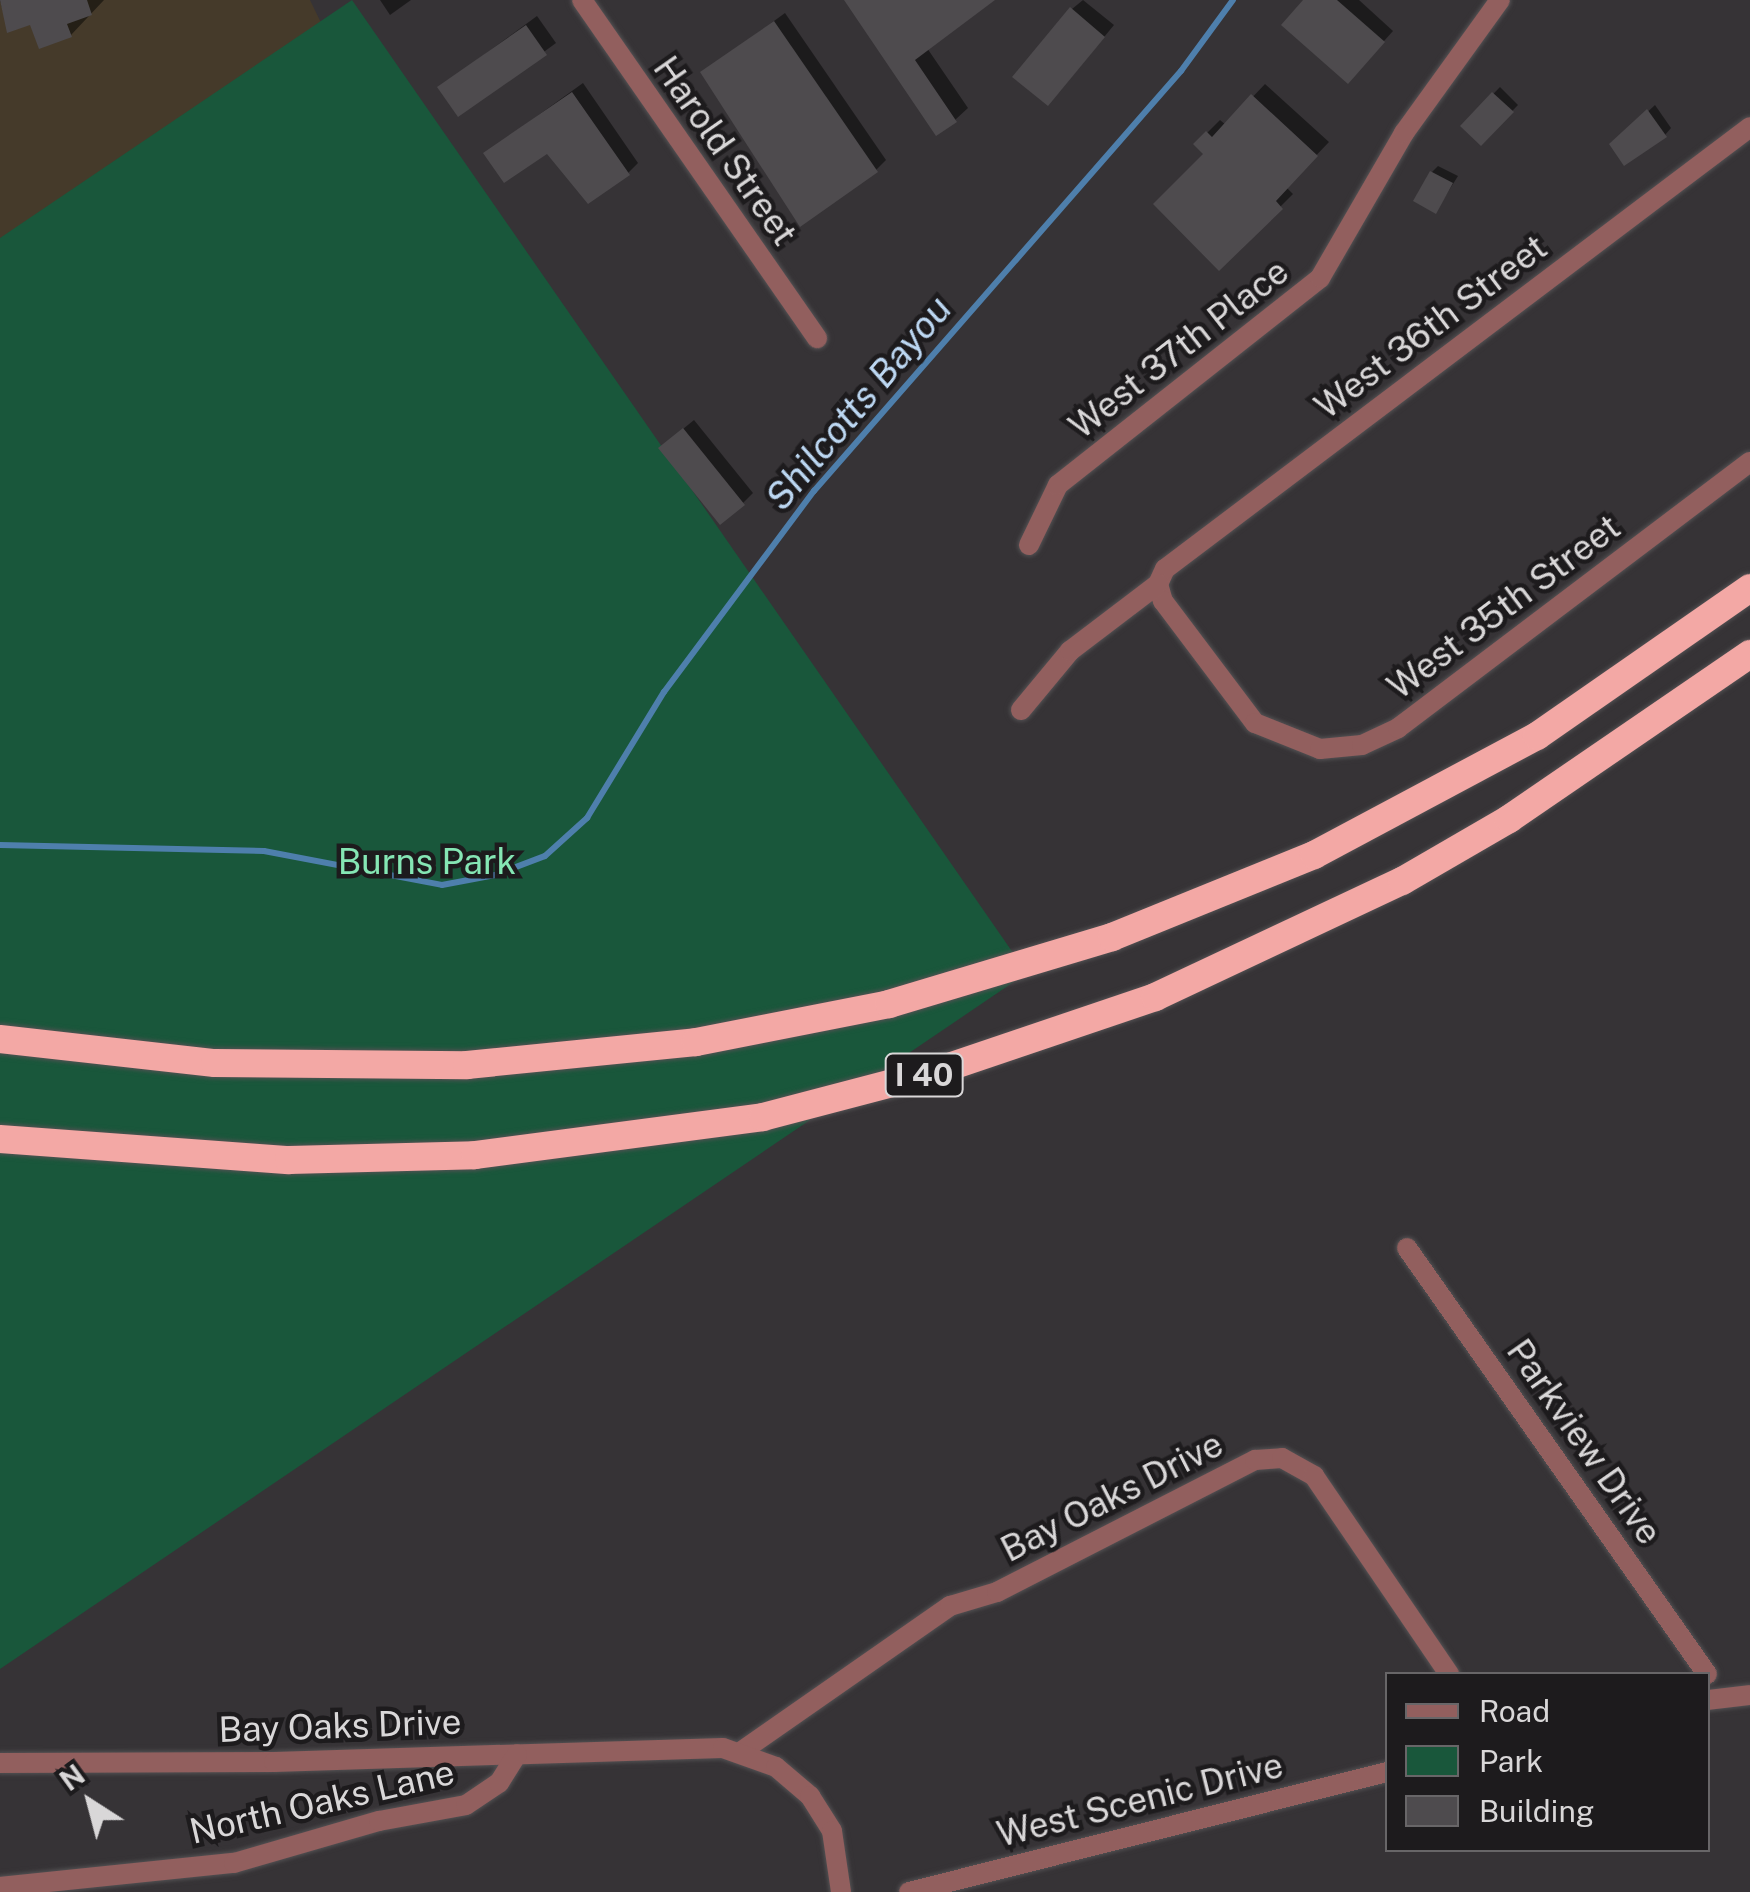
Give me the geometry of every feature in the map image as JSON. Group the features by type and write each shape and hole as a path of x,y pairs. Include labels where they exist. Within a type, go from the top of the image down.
{"highway":[{"name":"I 40","path":"0,1039 215,1063 466,1065 696,1042 889,1004 1112,938 1314,856 1537,736 1750,588"},
{"name":"I 40","path":"0,1139 290,1160 475,1155 764,1117 932,1073 1156,997 1402,881 1524,810 1750,654"}],"street":[{"name":"Harold Street","path":"582,0 817,338"},
{"name":"West 37th Place","path":"1029,546 1058,485 1320,278 1404,133 1500,0"},
{"name":"West 36th Street","path":"1021,710 1062,658 1158,584 1165,570 1750,127"},
{"name":"West 35th Street","path":"1158,584 1163,601 1237,705 1278,736 1336,749 1398,728 1750,462"},
{"name":"Parkview Drive","path":"1407,1248 1705,1672"},
{"name":"Bay Oaks Drive","path":"742,1751 950,1606 997,1592 1255,1460 1282,1458 1314,1476 1448,1672"},
{"path":"1716,1699 1750,1694"},
{"name":"Bay Oaks Drive","path":"0,1763 742,1751 790,1777 819,1808 838,1852 841,1892"},
{"name":"North Oaks Lane","path":"0,1887 234,1863 379,1820 466,1805 499,1783 517,1754"},
{"name":"West Scenic Drive","path":"910,1892 1385,1773"}],"shaded area":[{"path":"0,0 310,0 340,62 0,267"}],"green space":[{"name":"Burns Park","path":"352,0 1027,973 0,1669 0,238"}],"building":[{"path":"0,0 87,0 92,15 67,24 72,37 39,49 30,25 7,33"},
{"path":"844,0 995,0 915,60 957,122 936,136"},
{"path":"1303,0 1337,0 1385,42 1348,84 1281,25"},
{"path":"1070,7 1105,37 1048,106 1012,77"},
{"path":"774,21 878,172 800,227 700,72"},
{"path":"526,25 547,55 458,117 437,87"},
{"path":"572,92 630,175 588,204 547,154 504,183 483,153"},
{"path":"1492,92 1514,112 1481,146 1460,126"},
{"path":"1251,94 1318,156 1276,201 1283,209 1219,271 1153,204 1203,154 1193,144 1206,131 1212,137"},
{"path":"1647,109 1667,137 1624,166 1609,144"},
{"path":"1430,171 1453,183 1436,214 1413,201"},
{"path":"683,428 745,505 720,525 658,448"}],"waterway":[{"name":"Shilcotts Bayou","path":"0,845 264,851 442,885 495,875 545,856 587,818 664,692 814,491 1181,71 1233,0"}]}
